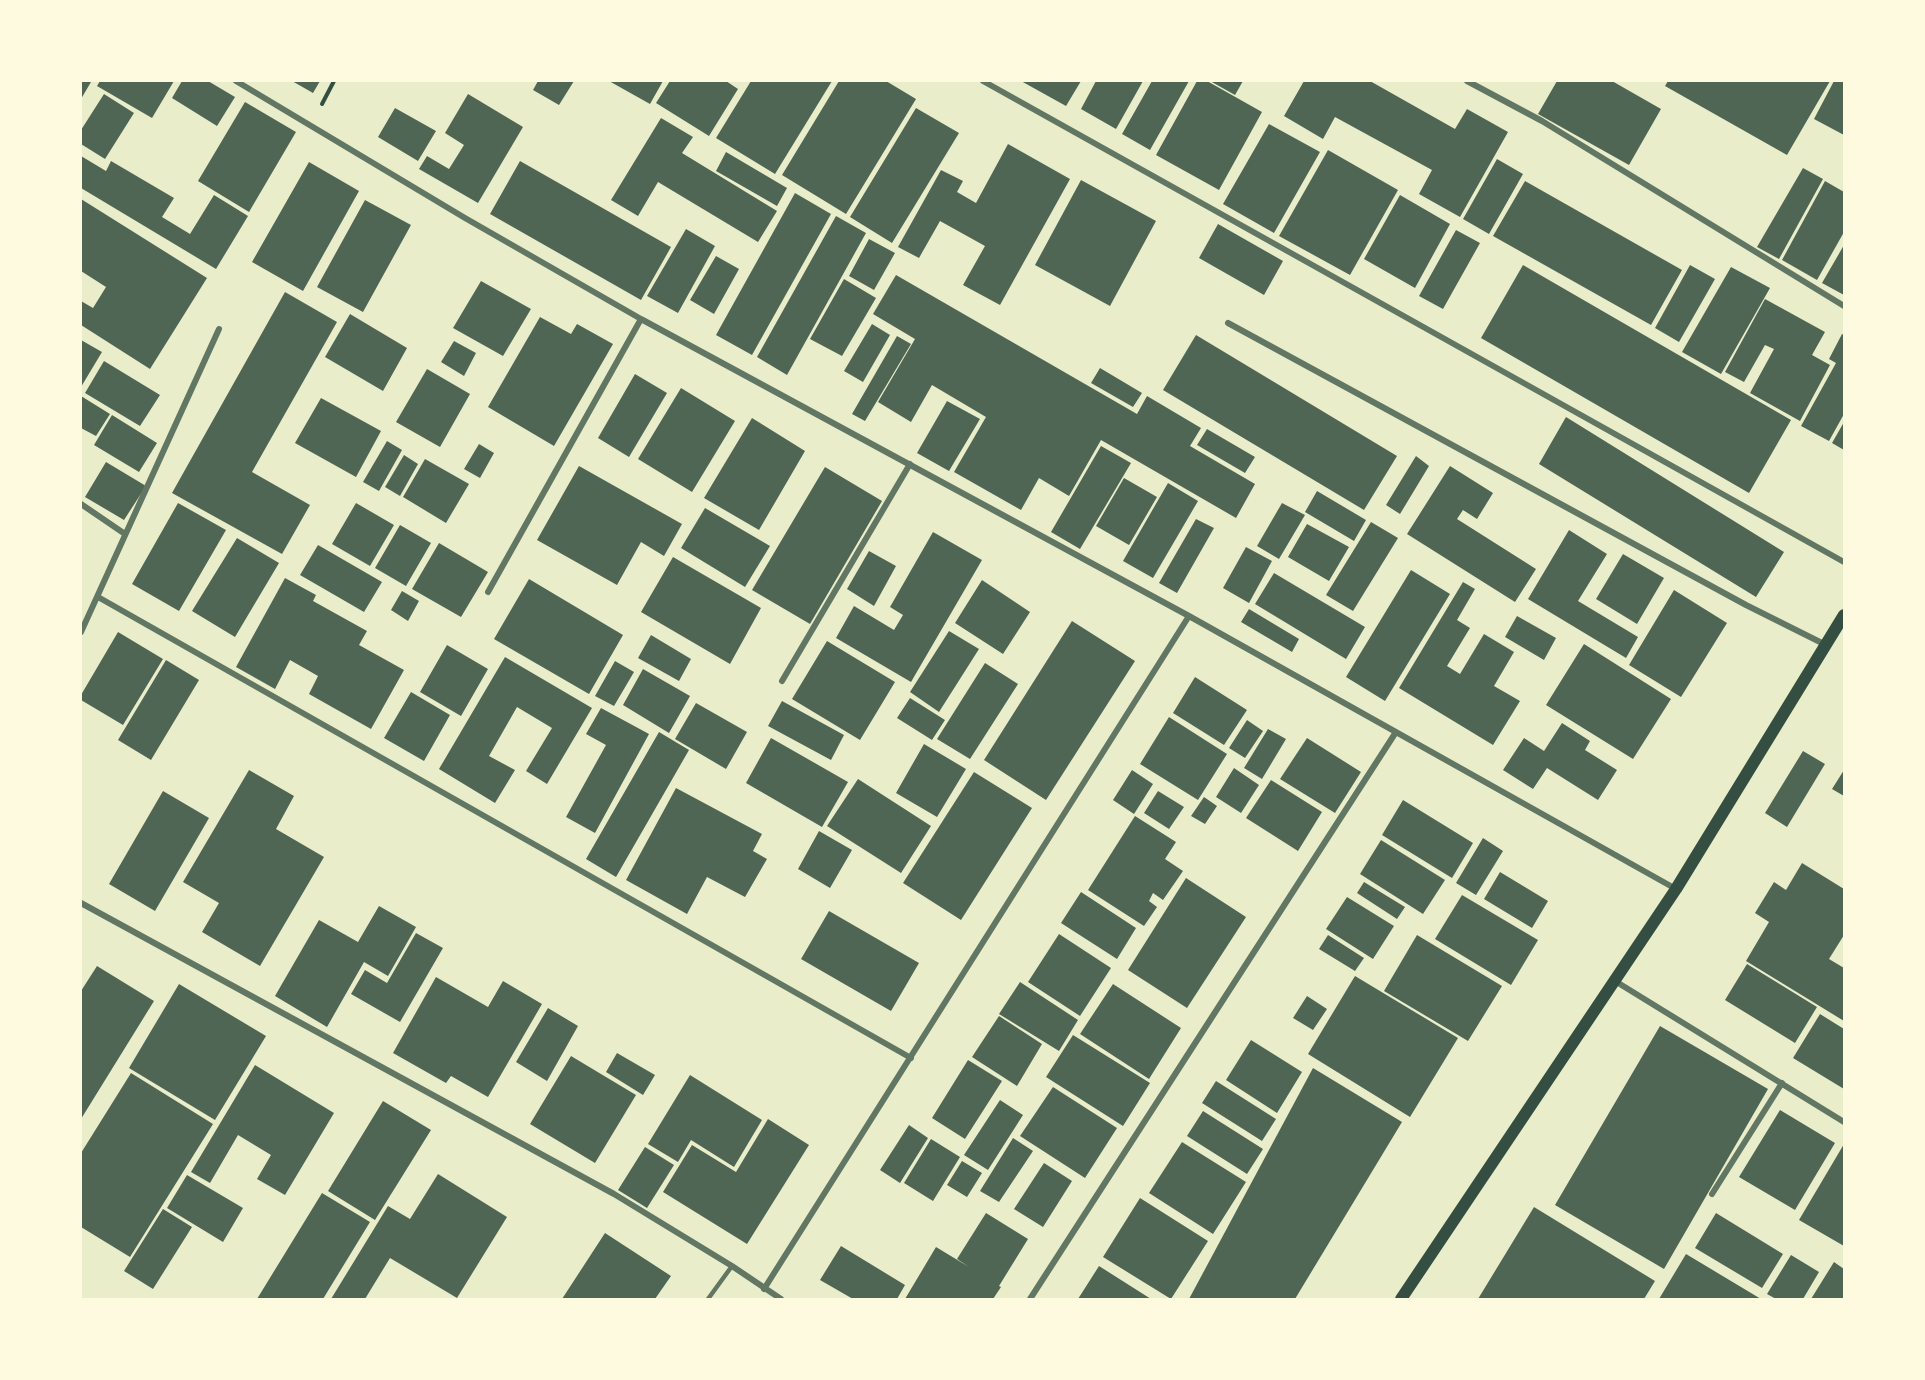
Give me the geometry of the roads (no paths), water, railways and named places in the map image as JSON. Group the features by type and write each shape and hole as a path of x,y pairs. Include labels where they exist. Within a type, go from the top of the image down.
{"main road":[{"path":"1401,1299 1676,888 1844,615"}],"street":[{"path":"236,81 465,218 641,319 1189,616 1676,888"},
{"path":"983,81 1844,562"},
{"path":"1467,81 1542,121 1844,306"},
{"path":"488,592 641,319"},
{"path":"1227,322 1746,605 1827,646"},
{"path":"81,632 219,328"},
{"path":"782,681 910,464"},
{"path":"81,504 125,534"},
{"path":"98,597 911,1058"},
{"path":"764,1288 1189,616"},
{"path":"1030,1299 1396,732"},
{"path":"81,903 614,1194 732,1266 781,1299"},
{"path":"1615,981 1844,1122"},
{"path":"1712,1194 1782,1083"}],"lane":[{"path":"708,1299 732,1266"}]}
